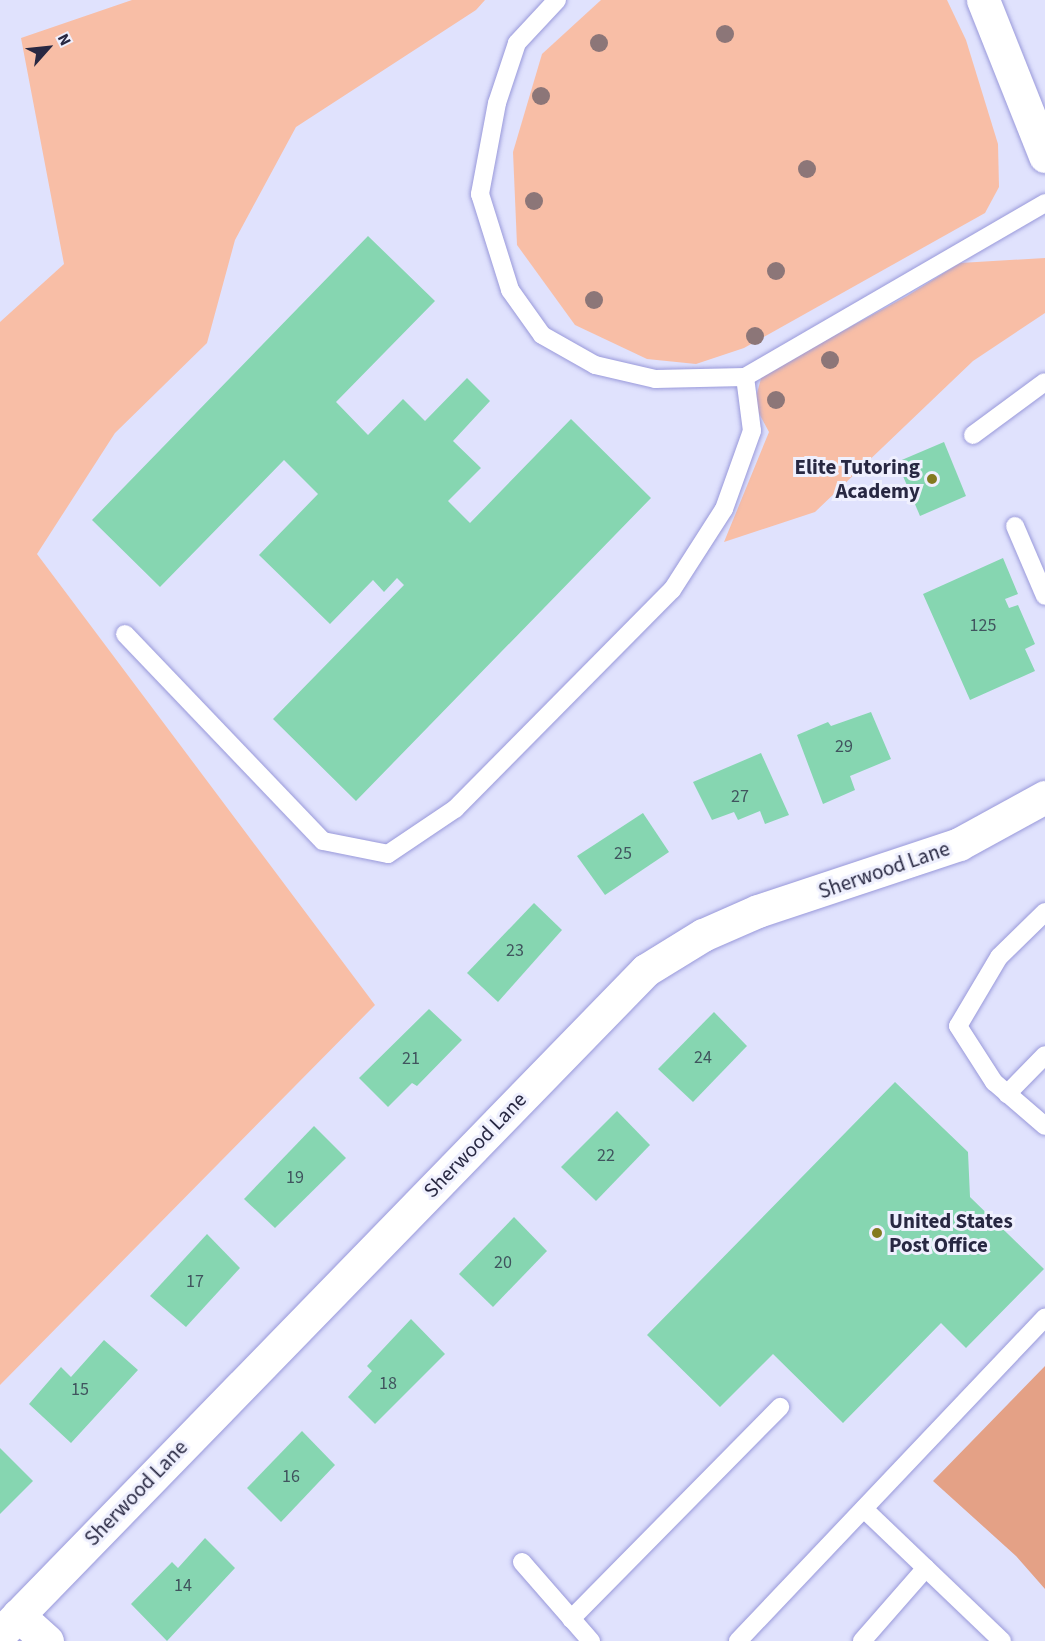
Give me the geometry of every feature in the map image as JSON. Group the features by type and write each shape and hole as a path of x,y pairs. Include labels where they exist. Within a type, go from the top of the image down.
{"street":[{"path":"983,0 1045,156"},
{"name":"Sherwood Lane","path":"9,1624 646,970 703,935 758,911 959,844 1042,805"},
{"path":"9,1624 47,1641"}],"lane":[{"path":"557,0 517,42 497,103 480,194 510,290 542,335 595,364 655,379 745,377 1045,203"},
{"path":"125,634 323,841 388,854 455,809 672,590 724,509 752,431 745,377"},
{"path":"973,435 1045,382"},
{"path":"1015,526 1045,596"},
{"path":"1045,912 999,957 958,1026 994,1082 1045,1126"},
{"path":"1007,1094 1045,1055"},
{"path":"738,1641 1045,1317"},
{"path":"571,1619 780,1407"},
{"path":"864,1509 1002,1641"},
{"path":"522,1562 591,1641"},
{"path":"862,1641 926,1568"}],"shaded area":[{"path":"132,0 485,0 476,10 296,127 235,240 207,343 115,433 37,554 375,1005 0,1385 0,322 64,264 21,38"},
{"path":"601,0 947,0 966,40 998,144 999,187 985,213 744,348 696,364 647,359 575,325 517,245 513,152 542,54"},
{"path":"1045,258 1045,313 973,361 815,512 724,542 769,432 754,404 762,375 907,296 960,263"},
{"path":"1045,1366 1045,1589 1016,1556 933,1481"}],"building":[{"path":"368,236 435,301 336,402 368,435 403,399 425,421 467,378 490,401 453,441 481,468 448,501 470,523 571,419 651,498 356,801 273,719 404,585 397,578 384,592 373,580 330,624 259,555 318,494 284,460 160,587 92,520"},
{"name":"Elite Tutoring Academy","path":"944,442 966,496 920,516 897,462"},
{"path":"1003,558 1018,594 1005,599 1009,608 1018,605 1035,644 1025,649 1035,671 970,700 923,594"},
{"path":"871,712 891,759 850,776 855,790 823,804 797,735 828,722 831,726"},
{"path":"761,753 789,815 765,824 760,811 738,820 734,812 712,820 693,782"},
{"path":"643,813 669,852 605,895 577,856"},
{"path":"534,903 562,930 498,1002 467,973"},
{"path":"429,1009 462,1040 417,1086 412,1083 388,1107 359,1078"},
{"path":"714,1012 747,1046 693,1102 658,1069"},
{"name":"United States Post Office","path":"895,1082 968,1152 970,1197 1044,1269 966,1348 941,1323 843,1423 773,1354 720,1407 647,1335"},
{"path":"617,1111 650,1145 596,1201 561,1167"},
{"path":"314,1126 346,1158 275,1228 244,1199"},
{"path":"514,1217 547,1251 493,1307 459,1274"},
{"path":"207,1234 240,1268 186,1327 150,1296"},
{"path":"411,1319 445,1354 375,1424 348,1397 372,1371 367,1366"},
{"path":"104,1340 138,1370 71,1443 29,1404 61,1367 71,1377"},
{"path":"302,1431 335,1465 281,1522 247,1488"},
{"path":"0,1448 33,1481 0,1514"},
{"path":"205,1538 235,1568 167,1641 131,1604 172,1562 178,1568"}],"place":[{"name":"Elite Tutoring Academy","path":"932,479"},
{"name":"United States Post Office","path":"877,1233"}]}
